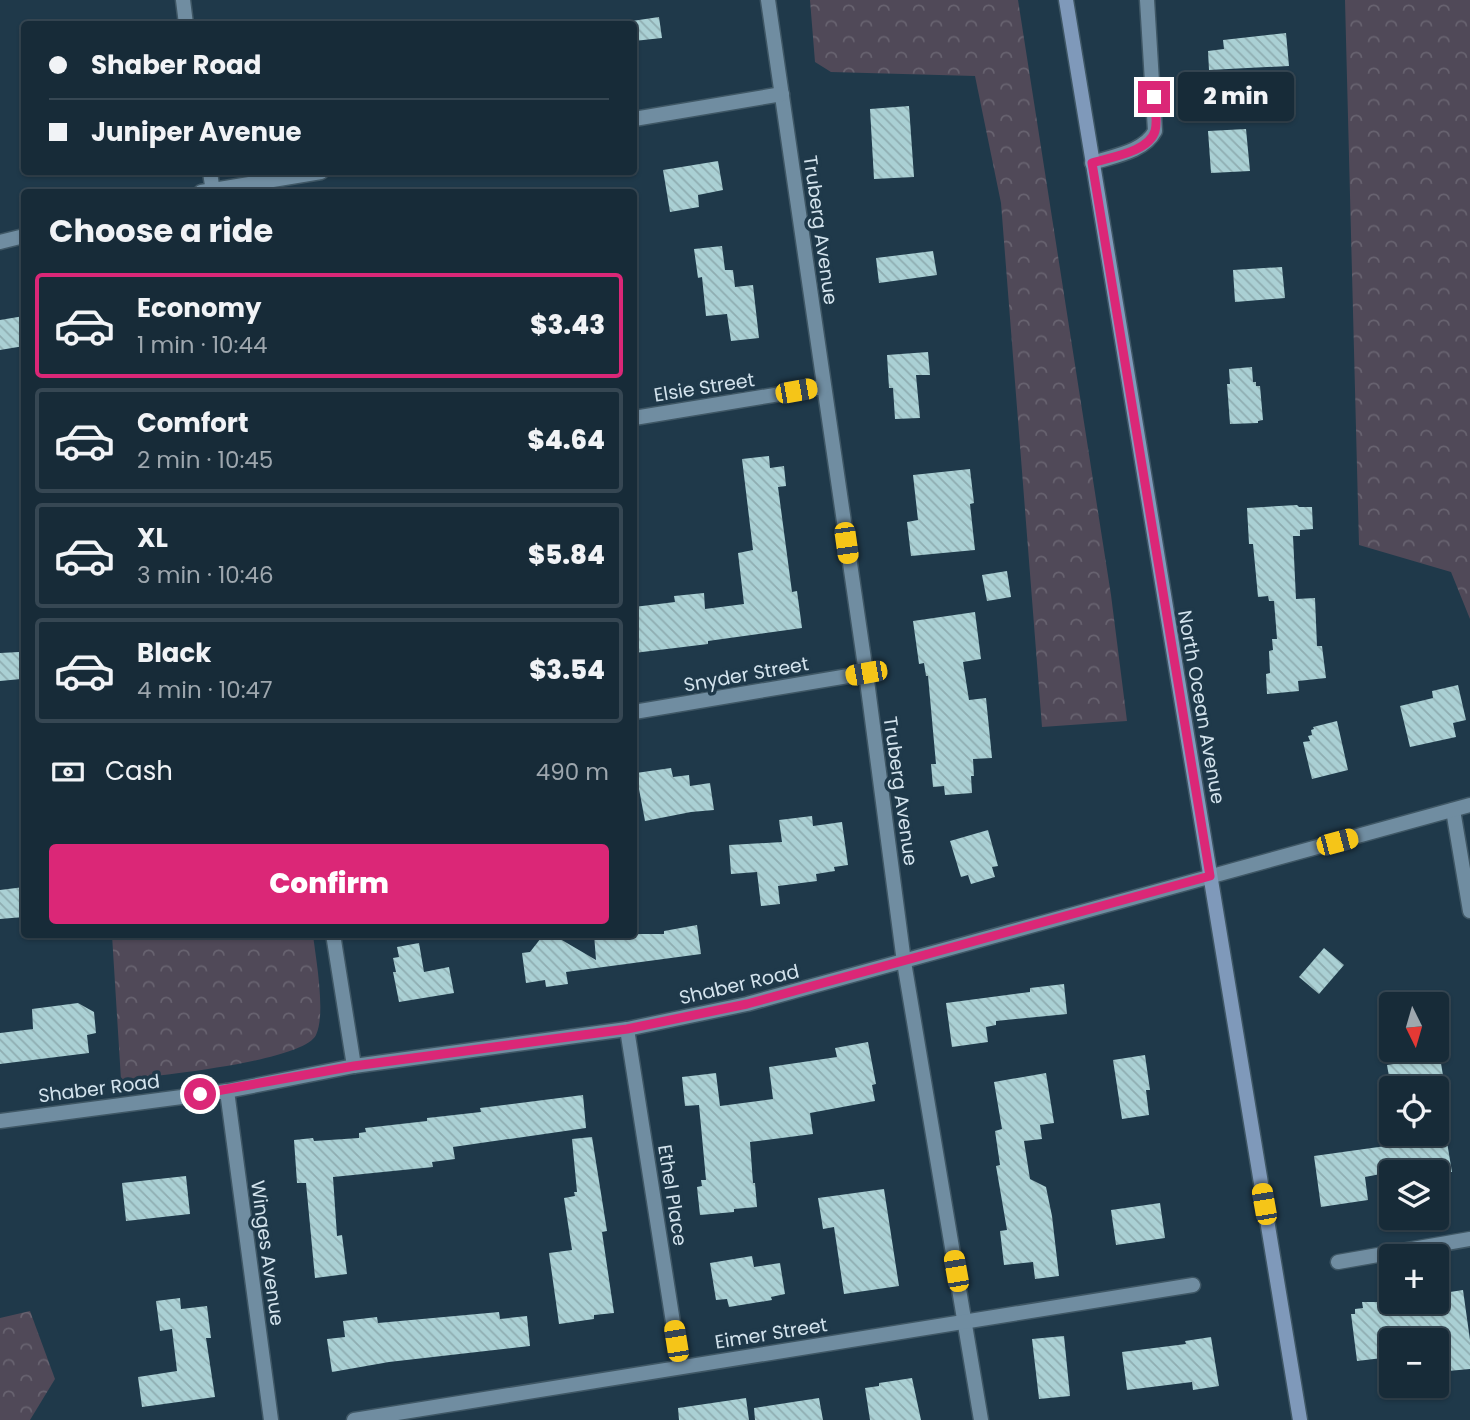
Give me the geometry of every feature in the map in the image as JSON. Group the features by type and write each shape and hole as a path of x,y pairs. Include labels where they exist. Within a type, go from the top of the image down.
{"main road":[{"name":"North Ocean Avenue","path":"1066,0 1300,1420"}],"street":[{"path":"183,0 186,21"},
{"name":"Truberg Avenue","path":"768,0 866,673 904,962 981,1420"},
{"path":"1092,163 1133,150 1150,139 1155,131 1147,0"},
{"path":"637,118 782,94"},
{"path":"226,189 304,175"},
{"path":"0,242 21,237"},
{"name":"Elsie Street","path":"637,418 823,387"},
{"name":"Snyder Street","path":"637,711 866,673"},
{"name":"Shaber Road","path":"0,1121 227,1091 354,1066 627,1029 747,1004 1470,805"},
{"path":"1453,810 1470,911"},
{"path":"334,938 354,1066"},
{"name":"Ethel Place","path":"627,1029 680,1367"},
{"name":"Winges Avenue","path":"227,1091 271,1420"},
{"path":"1338,1262 1470,1239"},
{"name":"Eimer Street","path":"354,1420 1193,1285"}],"green space":[{"path":"810,0 1018,0 1111,595 1127,721 1042,727 1001,203 975,76 831,72 815,62"},
{"path":"1345,0 1470,0 1470,619 1451,572 1359,545"},
{"path":"112,938 313,938 320,1014 316,1035 305,1045 285,1053 226,1066 121,1080"},
{"path":"30,1311 55,1379 30,1420 0,1420 0,1318"}],"building":[{"path":"659,17 662,38 637,41 637,21 632,21"},
{"path":"1286,33 1289,66 1209,70 1208,51 1224,49 1223,40"},
{"path":"909,106 914,177 874,179 870,109"},
{"path":"1246,129 1250,171 1211,173 1208,131"},
{"path":"718,161 723,190 698,195 699,207 670,212 663,170"},
{"path":"722,246 725,270 733,270 735,287 753,285 759,338 731,341 727,314 706,316 702,277 698,278 694,249"},
{"path":"933,251 937,275 879,283 876,258"},
{"path":"1282,267 1285,298 1235,302 1233,270"},
{"path":"21,316 21,346 0,350 0,320"},
{"path":"928,352 930,375 916,375 920,418 895,419 893,388 889,388 887,355"},
{"path":"1252,367 1253,382 1260,386 1263,420 1258,423 1230,424 1227,384 1230,384 1229,369"},
{"path":"769,456 770,468 784,466 786,486 778,487 792,592 797,591 802,628 637,653 637,607 675,602 674,596 704,593 705,609 744,604 738,553 753,550 742,459"},
{"path":"970,469 974,503 970,504 975,550 911,556 907,522 918,520 913,475"},
{"path":"1297,505 1312,507 1313,529 1300,530 1300,536 1293,536 1296,599 1315,598 1317,646 1322,646 1326,678 1298,681 1299,691 1267,694 1269,651 1273,650 1272,639 1277,639 1274,601 1269,601 1268,596 1258,597 1253,544 1249,544 1247,508"},
{"path":"1007,571 1011,597 987,601 982,575"},
{"path":"975,612 981,659 963,662 969,700 986,698 992,758 973,759 972,793 945,795 944,786 933,787 931,764 936,764 928,676 924,663 919,664 913,621"},
{"path":"19,652 21,679 0,681 0,653"},
{"path":"1458,685 1466,720 1453,723 1456,737 1410,747 1400,706 1433,698 1432,691"},
{"path":"1337,721 1348,770 1312,779 1303,742 1310,741 1308,736 1312,735 1313,727"},
{"path":"671,768 673,777 689,775 690,786 710,783 714,810 645,821 637,773"},
{"path":"812,816 813,826 842,822 848,865 834,867 835,871 816,874 817,881 778,886 780,904 761,906 757,872 731,874 729,845 782,842 779,820"},
{"path":"988,830 998,866 992,867 995,877 971,884 968,875 961,877 950,841"},
{"path":"21,887 21,917 0,919 0,890"},
{"path":"697,925 701,954 566,972 568,984 546,987 545,980 526,983 522,953 530,952 541,938 558,938 596,960 594,938 637,938 637,934 664,934 664,931"},
{"path":"419,943 424,972 449,967 454,993 399,1002 393,958 399,957 397,947"},
{"path":"1324,948 1344,965 1319,994 1299,977"},
{"path":"1064,984 1067,1014 996,1021 996,1025 986,1027 988,1042 952,1047 946,1003 1030,992 1030,988"},
{"path":"78,1003 94,1012 96,1033 87,1035 89,1053 0,1064 0,1033 33,1029 32,1009"},
{"path":"868,1042 876,1084 872,1085 875,1101 810,1113 813,1134 750,1142 757,1207 700,1215 697,1187 702,1186 701,1180 706,1180 699,1105 685,1106 682,1077 716,1073 720,1106 773,1099 769,1067 837,1057 835,1048"},
{"path":"1145,1055 1150,1090 1146,1090 1149,1115 1122,1119 1113,1060"},
{"path":"1441,1062 1443,1076 1389,1076 1387,1065"},
{"path":"1046,1073 1054,1123 1040,1125 1042,1139 1024,1141 1030,1179 1046,1187 1059,1276 1035,1279 1033,1262 1004,1265 1000,1231 1007,1230 996,1166 1000,1165 995,1131 1002,1129 994,1082"},
{"path":"583,1095 586,1128 453,1147 455,1159 432,1162 433,1167 333,1177 337,1236 342,1235 347,1274 315,1278 306,1183 297,1183 294,1140 359,1138 359,1133 366,1132 365,1128 481,1112 480,1108"},
{"path":"592,1137 607,1231 602,1232 614,1313 559,1324 549,1253 572,1250 564,1198 575,1196 574,1192 577,1192 572,1139"},
{"path":"1386,1146 1448,1146 1452,1172 1449,1172 1449,1160 1379,1160 1379,1174 1365,1177 1368,1200 1321,1207 1314,1156"},
{"path":"186,1176 190,1214 126,1221 122,1183"},
{"path":"884,1189 899,1286 844,1294 834,1227 823,1229 818,1198"},
{"path":"1160,1203 1165,1238 1116,1245 1111,1210"},
{"path":"752,1256 754,1267 780,1263 785,1294 771,1297 772,1300 729,1307 727,1299 716,1300 710,1263"},
{"path":"1463,1290 1470,1340 1470,1369 1449,1371 1449,1328 1379,1328 1379,1358 1357,1361 1351,1314 1355,1314 1355,1309 1363,1308 1362,1302 1379,1302 1379,1314 1449,1314 1449,1292"},
{"path":"180,1298 181,1309 207,1306 211,1338 206,1338 215,1397 142,1407 138,1377 177,1371 172,1329 160,1331 156,1301"},
{"path":"499,1312 500,1319 527,1316 530,1346 389,1362 332,1372 327,1339 345,1337 343,1321 377,1317 378,1323"},
{"path":"1064,1336 1070,1396 1039,1399 1032,1339"},
{"path":"1211,1337 1219,1386 1193,1390 1192,1382 1127,1390 1122,1352 1186,1344 1185,1341"},
{"path":"912,1378 921,1420 870,1420 865,1388"},
{"path":"746,1398 749,1420 679,1420 678,1408"},
{"path":"819,1398 823,1420 755,1420 754,1408"}],"route":[{"path":"200,1094 354,1066 627,1029 747,1004 1210,876 1092,163 1133,150 1150,139 1155,131 1156,121 1154,97"}]}
